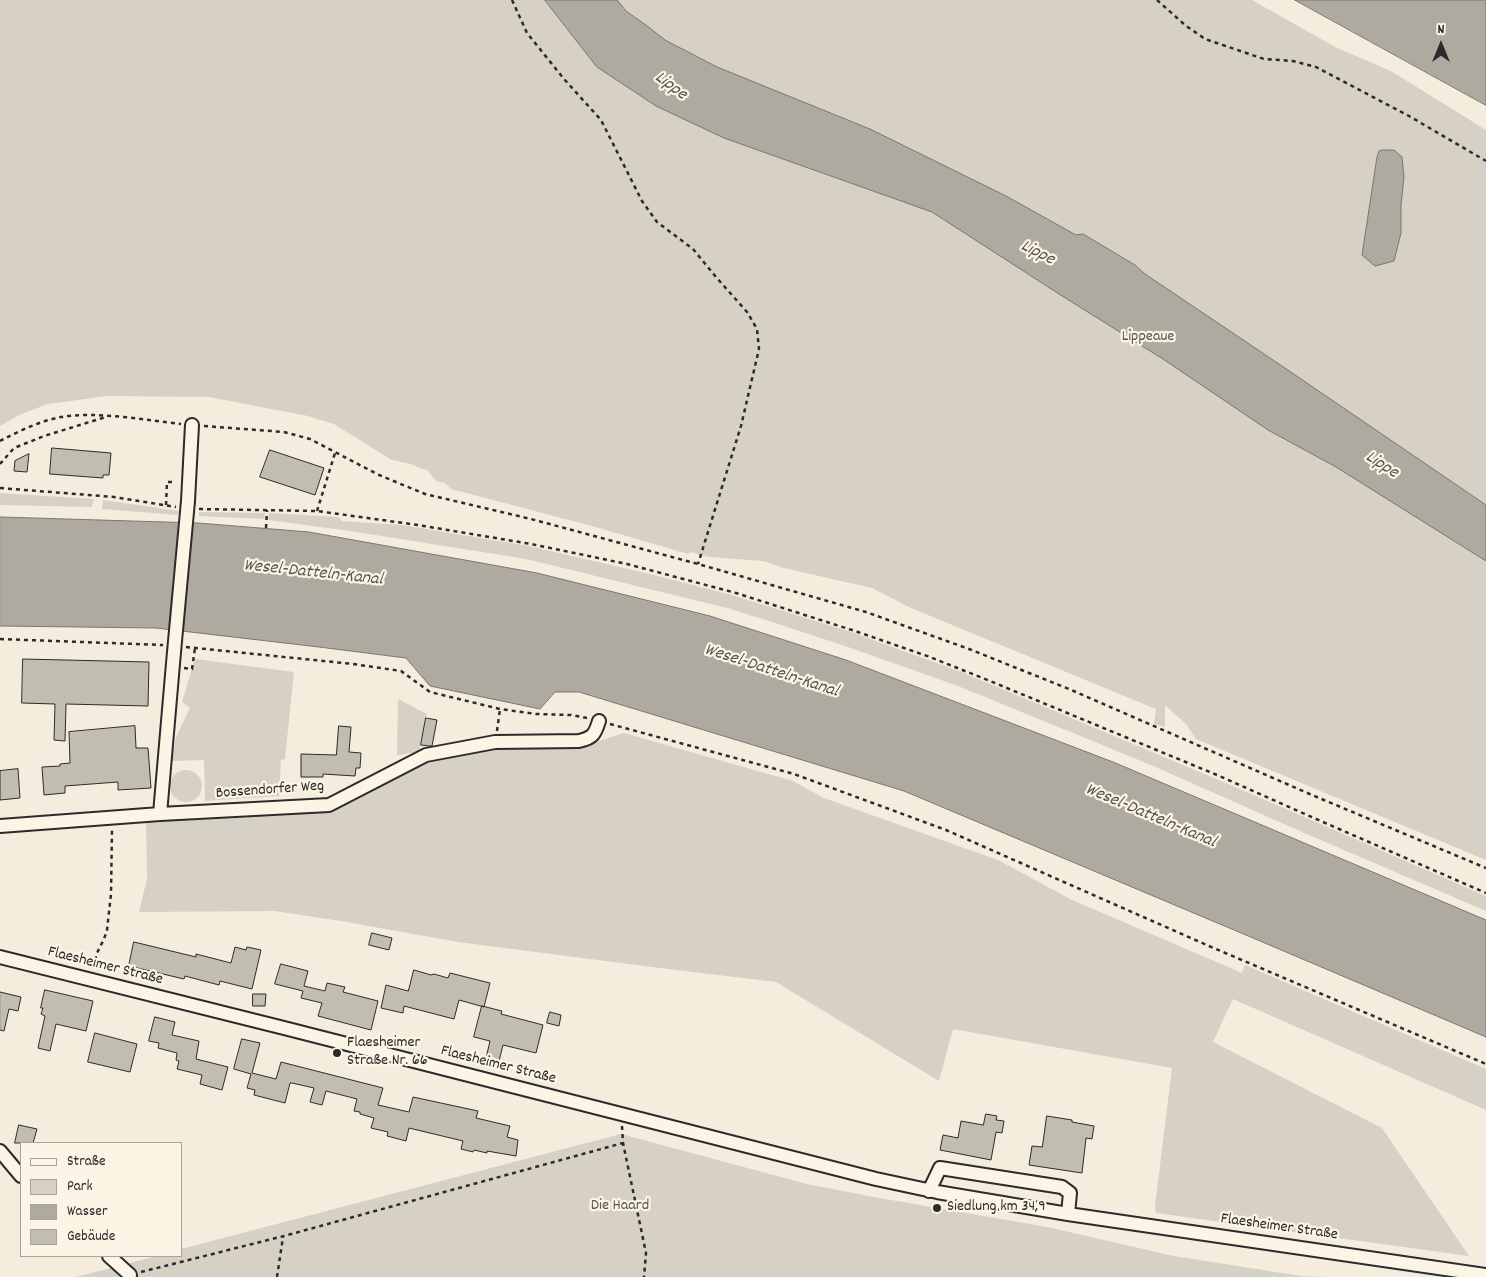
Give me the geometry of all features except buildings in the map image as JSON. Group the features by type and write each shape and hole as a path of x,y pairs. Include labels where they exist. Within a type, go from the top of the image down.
{"street":[{"path":"160,814 171,649 187,506 192,425"},
{"name":"Bossendorfer Weg","path":"0,826 329,804 426,755 495,742 579,741 588,739 596,732 599,720"},
{"name":"Flaesheimer Straße","path":"0,957 929,1191 1068,1214 1486,1275"},
{"path":"0,1151 20,1175"},
{"path":"929,1191 940,1168 1062,1187 1070,1193 1068,1214"},
{"path":"109,1257 130,1275"}],"path":[{"path":"512,0 527,32 564,79 601,120 642,201 657,222 693,249 748,312 757,329 759,349 741,426 698,564"},
{"path":"1158,0 1185,25 1205,39 1264,59 1293,61 1316,67 1409,116 1486,161"},
{"path":"0,441 15,433 60,417 72,415 108,416 284,432 310,439 379,475 425,494 531,519 698,564 866,612 969,649 1486,868"},
{"path":"0,464 14,448 44,436 108,416"},
{"path":"318,511 335,452"},
{"path":"166,505 167,482 170,482"},
{"path":"0,488 114,497 166,505 318,511 531,544 627,564 736,593 930,657 990,681 1217,775 1486,893"},
{"path":"266,528 267,510"},
{"path":"0,639 171,649"},
{"path":"186,646 401,671 430,692 500,709 536,714 571,715 599,720 794,774 946,830 1218,950 1486,1064"},
{"path":"192,669 195,647"},
{"path":"495,742 500,709"},
{"path":"92,980 96,967 95,957 107,930 111,894 113,817"},
{"path":"622,1126 623,1144 646,1253 644,1277"},
{"path":"130,1275 284,1236 623,1144"},
{"path":"277,1277 284,1236"}],"green space":[{"name":"Lippeaue","path":"0,0 1252,0 1337,48 1391,71 1486,130 1486,860 1196,739 1186,724 1166,706 1165,727 1154,724 1156,709 911,608 872,588 784,568 763,561 709,557 690,552 688,554 592,526 451,489 445,483 436,481 427,470 390,459 334,424 308,416 209,397 108,396 48,404 19,415 0,426"},
{"path":"0,493 94,499 92,507 0,505"},
{"path":"103,500 179,511 178,515 102,509"},
{"path":"199,512 265,513 264,519 199,516"},
{"path":"269,513 338,517 342,521 402,525 529,546 732,595 854,633 964,673 1233,786 1486,896 1486,911 1151,765 958,686 766,620 727,608 526,559 268,520"},
{"path":"195,659 294,672 285,759 281,760 279,796 205,801 204,760 172,761 176,737 190,708 182,702"},
{"path":"398,699 427,714 419,752 397,755"},
{"path":"624,733 793,781 824,798 998,860 1070,899 1242,973 1245,965 1486,1069 1486,1110 1233,999 1213,1042 1382,1128 1469,1256 1156,1213 1155,1206 1172,1068 953,1029 939,1081 776,982 458,942 274,911 139,912 147,879 146,818 328,812 430,761 495,748 596,742"},
{"path":"186,770 197,775 202,786 197,797 186,802 175,797 170,786 175,775"},
{"name":"Die Haard","path":"621,1134 807,1184 1047,1227 1174,1256 1301,1276 1328,1277 76,1277 153,1257 182,1257 182,1249"}],"water":[{"name":"Lippe","path":"545,0 617,0 626,11 665,40 717,67 870,129 1006,196 1076,235 1083,234 1135,265 1145,274 1486,505 1486,561 1336,467 1268,430 1163,359 932,212 724,138 656,106 597,67"},
{"path":"1295,0 1486,0 1486,105"},
{"path":"1394,150 1402,157 1404,177 1401,233 1394,261 1375,266 1362,255 1377,157 1379,151"},
{"name":"Wesel-Datteln-Kanal","path":"0,517 198,523 309,532 537,573 710,616 846,660 1113,762 1486,920 1486,1037 904,791 579,692 555,692 540,709 430,686 406,658 156,628 0,626"}],"place":[{"name":"Flaesheimer Straße Nr. 66","path":"337,1053"},
{"name":"Siedlung km 34,9","path":"937,1208"}]}
